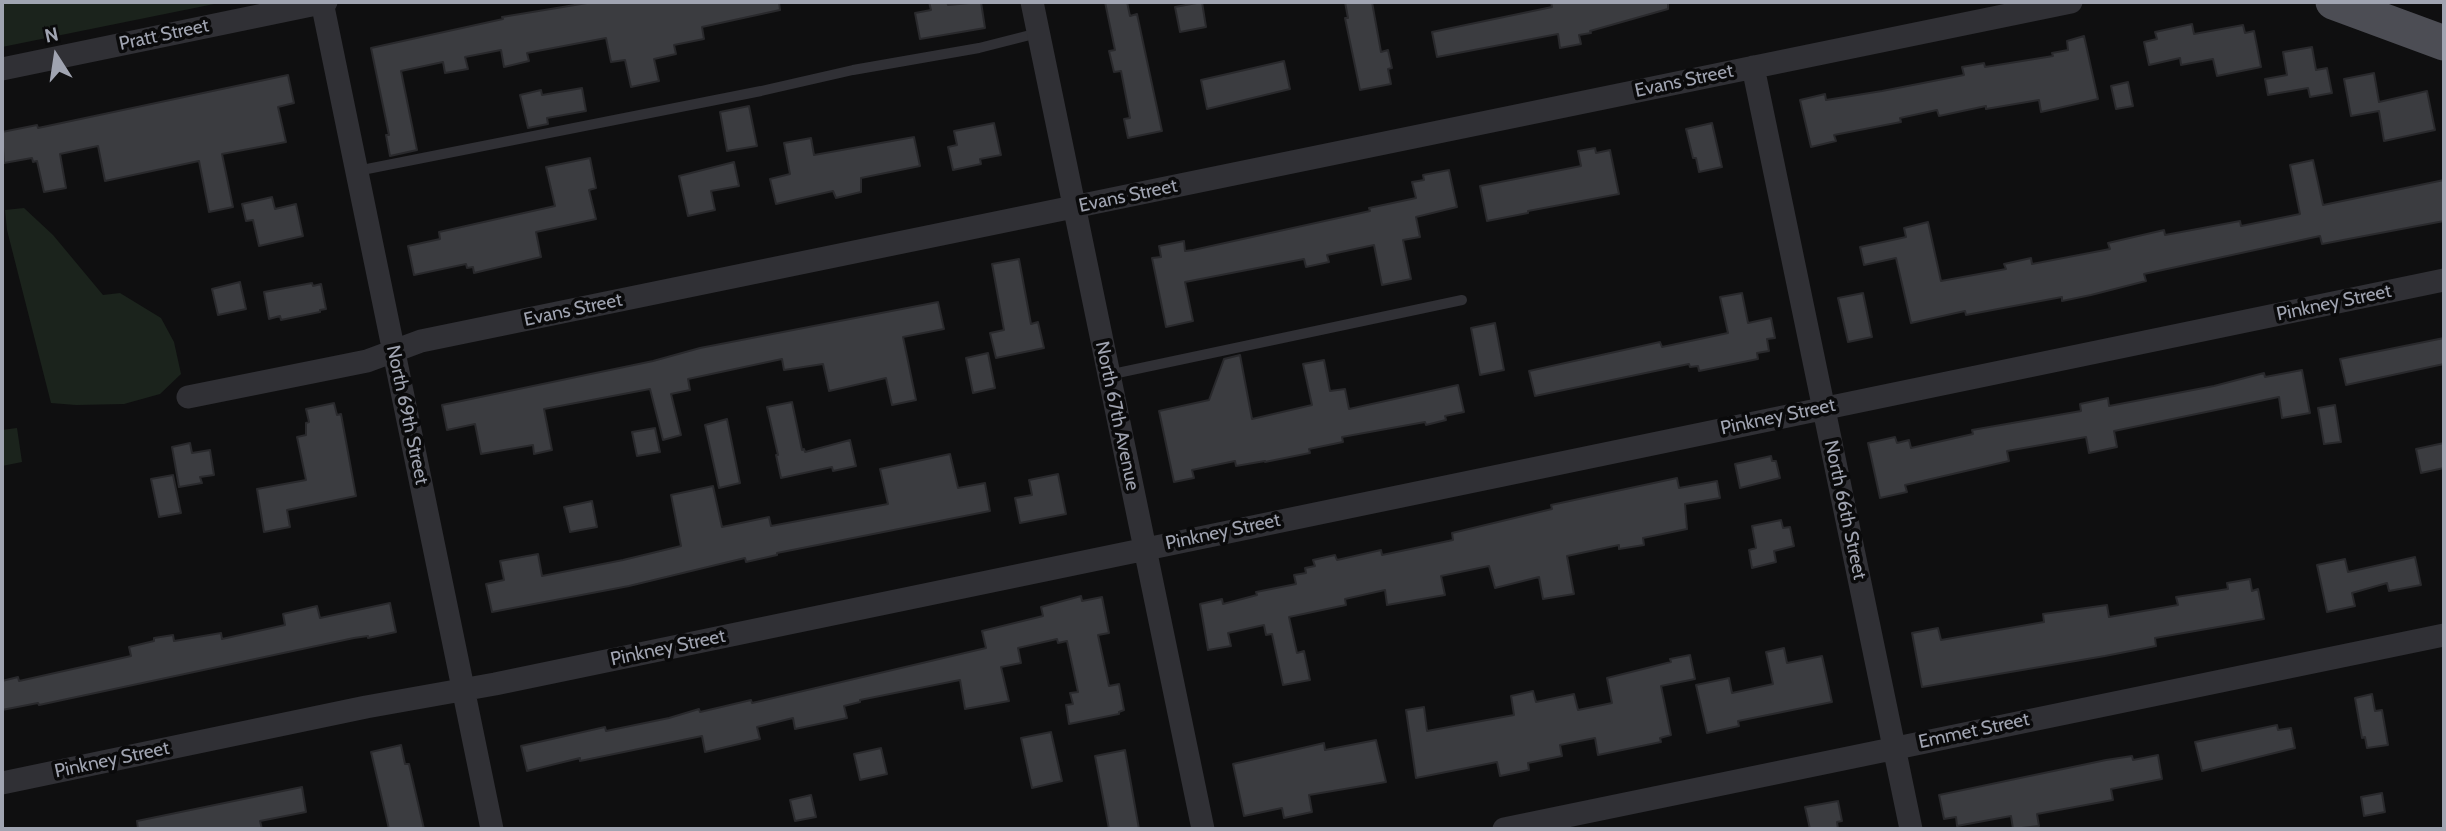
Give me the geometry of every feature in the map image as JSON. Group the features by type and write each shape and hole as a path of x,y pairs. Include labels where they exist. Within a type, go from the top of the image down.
{"main road":[{"path":"2333,2 2444,43"}],"street":[{"name":"Pratt Street","path":"2,69 324,2"},
{"name":"North 69th Street","path":"324,2 492,829"},
{"name":"North 67th Avenue","path":"1032,2 1203,829"},
{"name":"Evans Street","path":"188,397 367,361 421,341 2071,2"},
{"name":"North 66th Street","path":"1753,67 1911,829"},
{"name":"Pinkney Street","path":"2,783 2444,280"},
{"name":"Emmet Street","path":"1504,829 2444,635"}],"lane":[{"path":"357,171 761,91 853,70 979,48 1038,33"},
{"path":"1108,375 1462,300"}],"shaded area":[{"path":"2,2 224,2 2,47"},
{"path":"24,208 53,235 103,295 120,293 161,318 174,342 181,374 160,394 124,404 51,403 7,230 5,210"},
{"path":"17,428 22,462 2,466 2,430"}],"building":[{"path":"593,2 779,2 780,10 702,27 704,39 674,45 676,54 654,59 659,81 631,87 625,60 611,62 606,38 527,53 529,61 504,67 501,50 465,57 468,69 445,73 443,62 401,71 417,150 390,156 386,135 389,135 371,48 503,19 502,17"},
{"path":"929,2 947,2 948,5 981,2 985,28 920,39 915,13 931,10"},
{"path":"1105,2 1127,2 1130,16 1137,14 1162,131 1128,138 1124,119 1130,118 1121,71 1114,72 1109,51 1115,50"},
{"path":"1202,2 1206,27 1180,32 1175,7"},
{"path":"1345,2 1372,2 1381,52 1388,50 1392,68 1388,69 1391,84 1360,90 1345,18 1348,18"},
{"path":"1551,2 1668,2 1668,9 1579,35 1581,44 1560,48 1558,34 1437,57 1432,32 1552,7"},
{"path":"2192,24 2194,34 2243,25 2245,33 2254,31 2261,67 2217,76 2213,59 2181,65 2180,58 2149,65 2144,42 2157,39 2155,32"},
{"path":"2084,36 2098,99 2041,112 2039,100 1986,109 1986,106 1939,116 1937,110 1900,118 1901,122 1834,135 1836,141 1811,147 1800,100 1825,94 1826,100 1882,91 1964,75 1962,67 1984,63 1985,67 2053,56 2052,53 2068,50 2067,41"},
{"path":"2312,47 2316,70 2327,68 2332,93 2310,97 2308,88 2268,95 2265,79 2287,75 2283,52"},
{"path":"1284,61 1290,89 1207,109 1201,80"},
{"path":"2374,73 2379,102 2427,91 2435,130 2384,141 2379,111 2351,116 2344,79"},
{"path":"288,75 294,103 278,107 286,142 222,154 233,207 209,212 199,161 105,181 98,146 60,154 66,188 44,192 37,161 33,162 32,158 4,163 2,132 37,125 38,128"},
{"path":"2128,82 2133,106 2116,109 2111,86"},
{"path":"582,88 586,111 547,118 548,124 528,128 520,95 541,90 542,95"},
{"path":"749,106 757,146 727,151 720,112"},
{"path":"994,123 1001,155 980,159 981,164 953,170 948,147 957,145 954,131"},
{"path":"1712,123 1722,167 1699,172 1686,129"},
{"path":"914,137 920,166 861,178 861,192 836,198 833,191 776,204 770,179 790,174 784,143 811,138 814,155"},
{"path":"1595,148 1596,153 1610,150 1619,194 1487,221 1480,186 1581,166 1578,151"},
{"path":"590,158 596,188 589,190 596,219 536,232 541,257 474,273 473,267 467,268 466,264 414,275 408,246 440,239 439,232 555,206 546,167"},
{"path":"2313,160 2323,205 2444,180 2444,221 2322,244 2320,236 2144,274 2146,281 2091,295 2062,301 2062,297 1966,315 1965,311 1911,323 1896,258 1864,265 1860,247 1906,237 1904,228 1928,222 1941,281 2006,269 2004,264 2031,258 2032,264 2110,249 2108,243 2164,230 2165,235 2240,221 2241,226 2300,214 2290,165"},
{"path":"734,162 739,186 711,191 715,210 688,216 679,176"},
{"path":"1449,170 1457,207 1416,217 1420,237 1403,240 1411,279 1382,285 1374,245 1327,255 1329,262 1306,267 1304,259 1185,282 1193,321 1166,327 1152,258 1161,257 1159,246 1184,241 1185,251 1193,250 1370,211 1369,208 1416,198 1412,182 1424,180 1423,175"},
{"path":"272,197 275,209 296,204 303,236 259,246 253,220 246,221 242,204"},
{"path":"1019,259 1031,324 1038,322 1044,348 996,358 990,333 1004,330 992,264"},
{"path":"240,282 246,309 218,315 212,289"},
{"path":"312,283 313,286 321,284 326,309 281,320 280,316 269,319 264,292"},
{"path":"1742,293 1748,323 1771,318 1775,338 1767,339 1769,351 1757,353 1758,359 1699,371 1698,366 1690,367 1689,364 1535,396 1529,371 1660,342 1662,347 1728,333 1720,297"},
{"path":"1863,293 1872,337 1848,342 1838,298"},
{"path":"938,302 944,329 903,337 916,400 892,405 886,378 829,391 823,364 784,370 782,359 688,379 690,390 671,394 681,435 663,440 650,389 544,409 552,450 534,454 533,445 481,454 475,424 447,430 442,405 653,361 700,348"},
{"path":"1495,323 1504,370 1480,375 1471,328"},
{"path":"2444,338 2444,364 2346,385 2340,359"},
{"path":"988,353 995,388 973,393 966,358"},
{"path":"1240,355 1252,419 1312,405 1303,364 1324,360 1330,391 1345,389 1349,409 1458,385 1464,412 1445,416 1446,420 1426,425 1425,422 1342,437 1343,442 1309,449 1310,453 1236,466 1235,461 1192,470 1194,478 1174,482 1159,411 1209,400 1224,359"},
{"path":"2302,370 2310,413 2282,418 2279,397 2114,431 2117,447 2089,453 2086,437 2007,451 2009,461 1905,485 1907,492 1880,498 1868,443 1895,437 1897,443 1909,440 1911,448 1973,434 1972,430 2081,411 2080,404 2108,398 2109,406 2214,386 2264,373 2265,377"},
{"path":"792,402 802,450 805,452 850,440 856,466 833,471 832,467 781,478 767,407"},
{"path":"334,403 337,415 341,414 356,496 287,510 290,527 264,532 257,489 306,480 297,437 306,435 306,423 309,422 306,409"},
{"path":"2335,405 2341,442 2324,444 2318,408"},
{"path":"727,419 740,483 719,488 705,425"},
{"path":"655,428 660,452 637,456 632,432"},
{"path":"190,443 192,453 210,450 214,475 200,477 202,483 179,487 172,447"},
{"path":"2444,443 2444,468 2421,473 2416,449"},
{"path":"950,454 958,488 985,483 990,511 777,553 746,562 745,558 629,586 492,612 486,584 504,580 500,561 538,554 542,576 681,546 671,495 713,486 722,527 769,517 771,526 888,504 880,469"},
{"path":"1771,456 1772,461 1776,461 1780,478 1740,488 1735,464"},
{"path":"1058,474 1066,514 1020,523 1015,498 1032,495 1029,480"},
{"path":"173,475 181,513 159,517 151,479"},
{"path":"1677,478 1679,488 1717,481 1720,498 1685,504 1687,529 1643,538 1644,545 1619,549 1619,545 1567,556 1574,594 1543,599 1539,577 1495,588 1489,566 1441,576 1445,595 1387,605 1385,590 1345,599 1346,605 1289,617 1297,653 1304,651 1310,680 1283,685 1272,634 1266,635 1264,625 1228,633 1231,646 1208,650 1200,604 1222,599 1223,604 1257,595 1256,592 1296,584 1294,575 1306,573 1305,568 1315,566 1313,560 1335,555 1337,560 1381,550 1382,555 1453,540 1452,533 1552,509 1551,505"},
{"path":"592,501 597,527 570,532 564,507"},
{"path":"1781,520 1783,528 1790,527 1794,546 1774,551 1776,562 1752,568 1749,550 1756,548 1752,526"},
{"path":"2415,557 2421,585 2389,591 2387,583 2352,593 2355,606 2327,612 2317,565 2345,559 2348,572"},
{"path":"2250,579 2252,591 2258,589 2264,619 2155,638 2156,646 1922,687 1912,633 1938,628 1941,640 2044,622 2043,614 2107,605 2109,617 2178,605 2176,597 2228,589 2227,583"},
{"path":"1081,596 1082,601 1102,597 1109,633 1098,635 1109,686 1119,684 1124,710 1119,714 1069,724 1066,705 1073,704 1070,693 1078,692 1067,641 1058,643 1057,639 1018,648 1021,663 1001,667 1009,701 965,709 960,680 860,700 844,706 847,718 795,729 793,718 757,727 760,739 705,752 702,736 580,761 580,758 527,771 521,746 605,727 606,731 669,718 699,709 700,712 751,700 752,703 986,648 982,631 1043,616 1041,607"},
{"path":"390,603 396,632 354,638 39,705 38,703 2,710 2,681 18,677 19,681 131,656 129,647 154,641 154,638 173,635 174,641 221,633 222,639 285,625 283,614 317,606 320,618"},
{"path":"1784,648 1787,663 1822,656 1832,702 1738,721 1739,726 1707,733 1696,685 1729,678 1732,693 1773,684 1766,652"},
{"path":"1690,655 1695,679 1661,686 1671,735 1660,738 1661,742 1598,755 1595,738 1560,745 1562,756 1528,763 1529,770 1500,776 1497,762 1416,778 1406,710 1424,707 1427,731 1514,715 1511,696 1533,691 1536,702 1574,694 1578,710 1612,703 1607,678"},
{"path":"2372,694 2375,711 2382,710 2388,745 2367,748 2365,737 2362,738 2355,698"},
{"path":"2277,725 2278,730 2291,728 2295,748 2202,771 2195,742"},
{"path":"1051,732 1062,781 1032,788 1021,738"},
{"path":"1376,740 1386,782 1309,795 1312,812 1284,818 1282,808 1244,816 1233,764 1324,743 1325,750"},
{"path":"401,745 405,764 409,764 424,829 389,829 371,752"},
{"path":"881,748 887,774 860,780 854,754"},
{"path":"1125,750 1139,829 1109,829 1095,756"},
{"path":"2158,755 2162,779 2111,789 2113,800 2037,814 2039,826 2013,829 2011,816 1957,826 1956,817 1944,819 1939,795 2106,760 2132,756 2133,760"},
{"path":"302,787 306,812 260,821 262,829 138,829 137,821"},
{"path":"2382,793 2385,812 2364,816 2361,797"},
{"path":"811,795 816,817 795,821 790,800"},
{"path":"1838,801 1842,821 1837,822 1838,829 1810,829 1805,807"}]}
